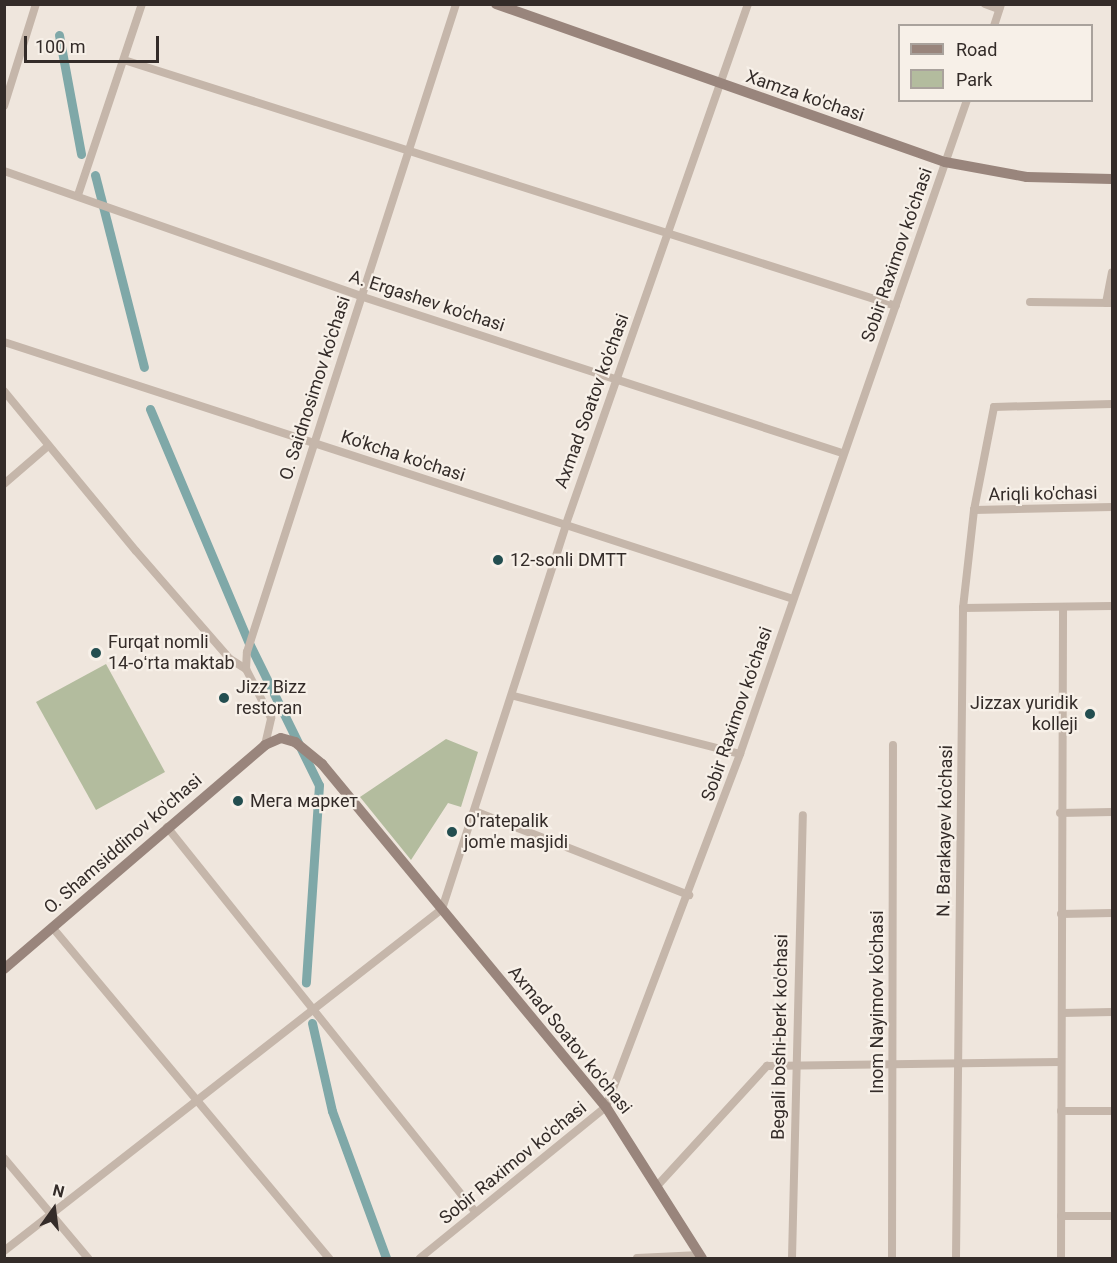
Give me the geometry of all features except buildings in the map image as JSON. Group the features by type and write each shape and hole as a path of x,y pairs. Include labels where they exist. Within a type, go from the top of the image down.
{"street":[{"path":"4,106 36,4"},
{"path":"78,195 142,4"},
{"name":"O. Saidnosimov ko'chasi","path":"246,669 313,442 456,4"},
{"name":"Xamza ko'chasi","path":"496,4 945,162 1027,177 1113,179"},
{"name":"Axmad Soatov ko'chasi","path":"442,909 477,812 566,524 619,381 667,235 748,4"},
{"path":"986,4 1000,7 994,24"},
{"path":"124,60 667,235 896,306"},
{"name":"Sobir Raximov ko'chasi","path":"420,1258 606,1107 689,895 740,754 842,453 896,306 966,102"},
{"name":"A. Ergashev ko'chasi","path":"4,171 98,202 360,296 842,453"},
{"path":"1030,302 1109,303 1113,273"},
{"name":"Ko'kcha ko'chasi","path":"4,342 793,599"},
{"path":"4,391 47,447 230,659 246,669 271,718 265,745"},
{"name":"N. Barakayev ko'chasi","path":"956,1258 956,1062 963,608 974,510 994,407 1113,404"},
{"path":"4,484 47,447"},
{"name":"Ariqli ko'chasi","path":"974,510 1113,507"},
{"path":"963,608 1113,606"},
{"path":"1061,1258 1060,813 1063,607"},
{"path":"514,696 740,754"},
{"name":"Axmad Soatov ko'chasi","path":"265,745 281,738 300,745 442,909 606,1107 701,1257"},
{"name":"O. Shamsiddinov ko'chasi","path":"4,969 265,745"},
{"name":"Inom Nayimov ko'chasi","path":"892,1258 893,745"},
{"path":"477,812 689,895"},
{"path":"1060,813 1113,812"},
{"name":"Begali boshi-berk ko'chasi","path":"792,1258 794,1065 803,816"},
{"path":"167,827 475,1212"},
{"path":"4,1251 442,909"},
{"path":"1061,914 1113,913"},
{"path":"52,927 329,1258"},
{"path":"1062,1013 1113,1012"},
{"path":"657,1186 767,1066 892,1062 1061,1062"},
{"path":"1061,1111 1113,1111"},
{"path":"4,1158 88,1258"},
{"path":"1061,1216 1113,1216"},
{"path":"637,1258 701,1257"}],"green space":[{"path":"106,664 165,772 96,810 36,702"},
{"path":"446,739 478,752 461,807 448,803 411,860 360,797"}],"waterway":[{"path":"59,35 81,154"},
{"path":"95,175 144,367"},
{"path":"150,409 249,643 319,785 306,983"},
{"path":"312,1023 332,1111 386,1258"}],"place":[{"name":"12-sonli DMTT","path":"498,560"},
{"name":"Furqat nomli 14-oʻrta maktab","path":"96,653"},
{"name":"Jizz Bizz restoran","path":"224,698"},
{"name":"Jizzax yuridik kolleji","path":"1090,714"},
{"name":"Мега маркет","path":"238,801"},
{"name":"O'ratepalik jom'e masjidi","path":"452,832"}]}
